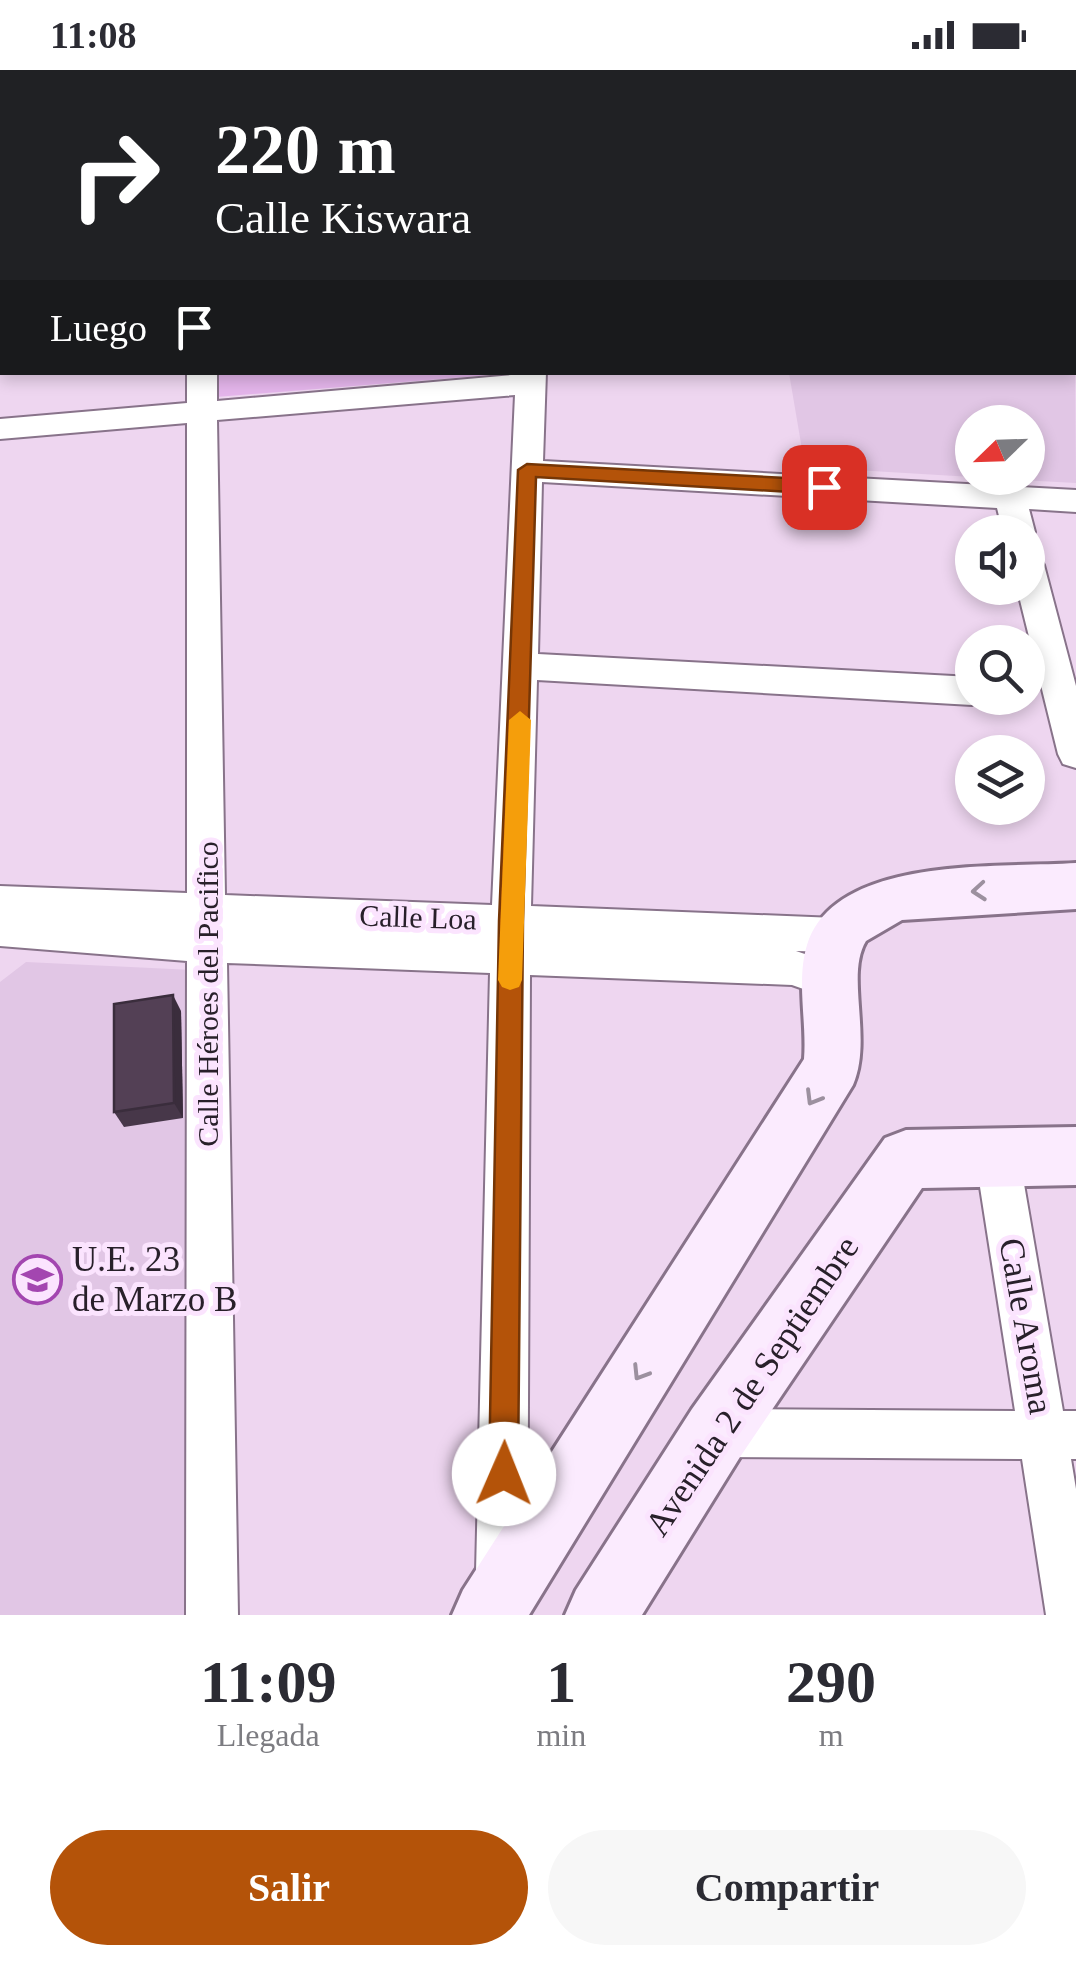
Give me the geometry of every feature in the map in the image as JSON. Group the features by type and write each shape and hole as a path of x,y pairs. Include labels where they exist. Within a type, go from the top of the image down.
{"street":[{"path":"0,429 203,392 530,378 511,938 497,1608"},
{"name":"Calle Héroes del Pacifico","path":"203,392 212,1615"},
{"path":"527,470 1076,501"},
{"path":"1010,497 1015,515"},
{"path":"1036,605 1055,696 1076,754"},
{"path":"522,666 955,690"},
{"path":"497,1608 832,1066 836,1038 832,958 857,914 874,904 901,897 1076,886"},
{"name":"Calle Loa","path":"0,903 207,927"},
{"name":"Calle Loa","path":"0,929 207,927 511,938 792,967 832,958"},
{"path":"997,1155 1076,1156"},
{"name":"Avenida 2 de Septiembre","path":"601,1615 716,1433 906,1159 997,1155"},
{"name":"Calle Aroma","path":"997,1155 1060,1435 1072,1615"},
{"path":"716,1433 1060,1435"}],"shaded area":[{"path":"216,375 491,375 216,397"},
{"path":"789,375 1075,375 1076,483 1045,481 1045,405 955,405 955,476 805,467"},
{"path":"26,962 193,970 186,1615 0,1615 0,982"}],"building":[{"path":"173,995 174,1103 114,1112 114,1004"}],"slow traffic":[{"path":"510,980 520,720"}],"place":[{"name":"U.E. 23 de Marzo B","path":"37,1279"}],"route":[{"path":"504,1474 511,921 527,470 824,487"}]}
